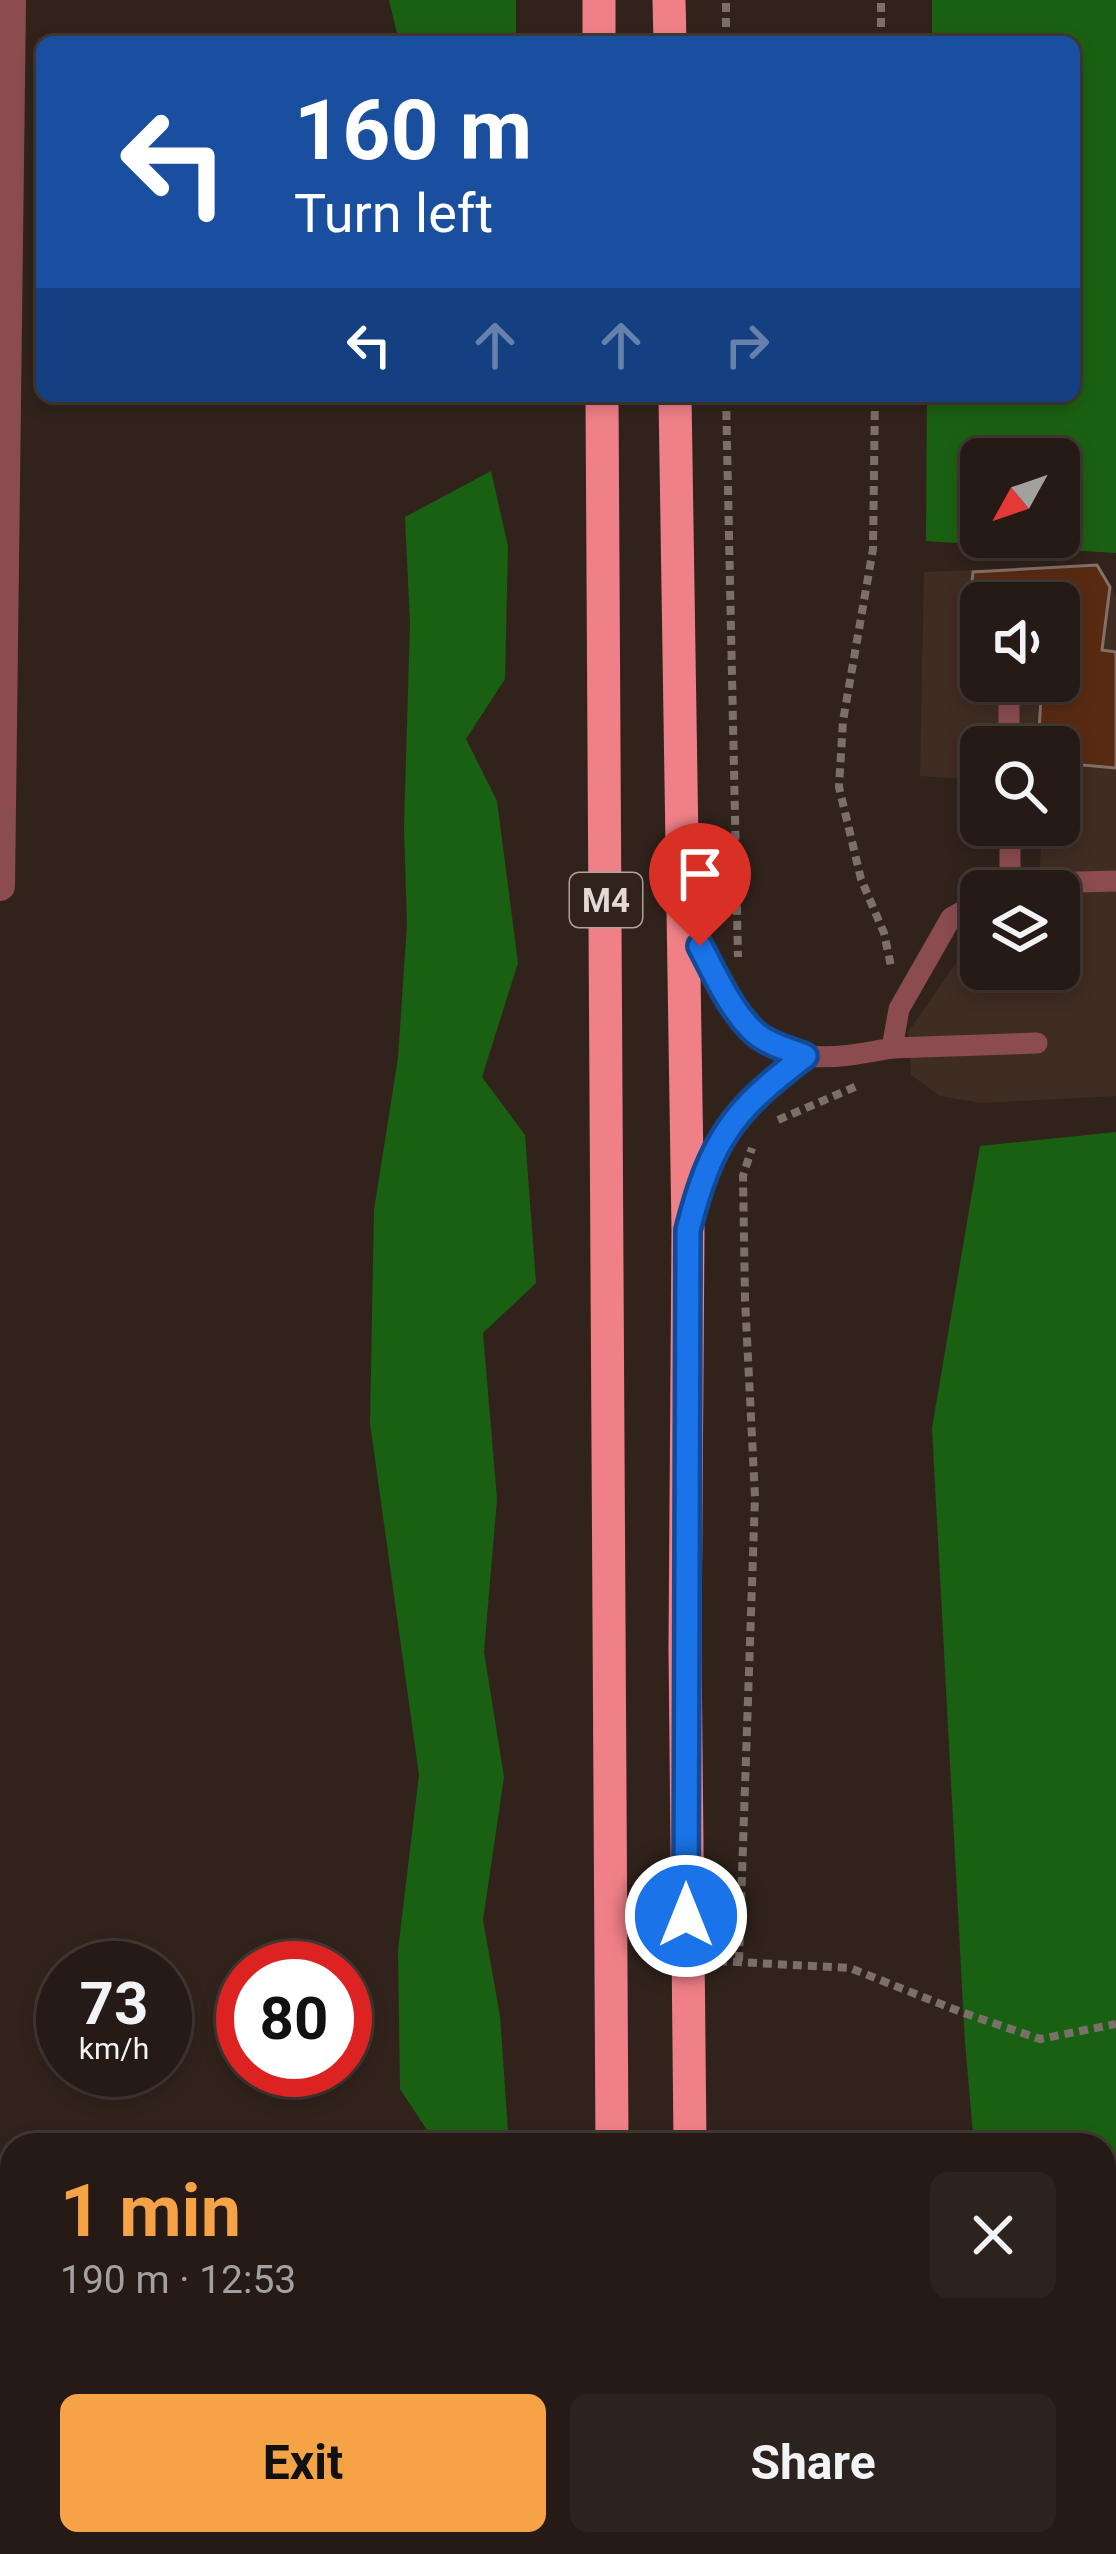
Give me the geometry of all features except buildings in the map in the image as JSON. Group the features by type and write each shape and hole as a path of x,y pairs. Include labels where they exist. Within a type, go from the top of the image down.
{"highway":[{"path":"598,0 599,36"},
{"path":"669,0 670,36"},
{"name":"М4","path":"602,402 612,2133"},
{"name":"М4","path":"676,402 688,1230 690,2133"}],"street":[{"path":"0,886 10,0"}],"lane":[{"path":"1080,883 1116,881"},
{"path":"683,904 724,991 753,1030 772,1044 805,1056 1037,1043"},
{"path":"892,1048 899,1009 952,918 960,913"},
{"path":"688,1230 710,1158 732,1121 762,1088 805,1056"}],"path":[{"path":"726,0 726,36"},
{"path":"880,36 881,0"},
{"path":"726,402 738,970"},
{"path":"875,402 874,549 843,721 839,787 861,879 884,933 899,1009"},
{"path":"767,1129 779,1119 860,1084 853,1055"},
{"path":"755,1139 743,1176 755,1497 740,1961 850,1968 1040,2039 1116,2024"}],"shaded area":[{"path":"1097,565 1116,596 1116,1096 981,1103 940,1096 911,1075 908,1032 960,957 960,990 1080,990 1080,870 1040,870 1041,846 1080,846 1080,726 960,726 960,779 920,776 924,572"}],"green space":[{"path":"389,0 516,0 516,36 398,36"},
{"path":"932,0 1116,0 1116,553 1080,551 1080,438 960,438 960,543 926,541 927,402 1080,402 1080,36 932,36"},
{"path":"491,471 508,546 505,679 466,739 497,801 518,963 482,1077 525,1135 536,1283 483,1333 497,1499 484,1652 504,1777 483,1920 500,2016 508,2133 429,2133 400,2089 398,1950 419,1775 370,1423 374,1210 398,1058 407,924 404,827 410,623 405,517"},
{"path":"1116,1132 1116,2133 973,2133 932,1428 980,1146"}],"route":[{"path":"686,1916 688,1230 710,1158 732,1121 762,1088 805,1056 772,1044 753,1030 724,991 700,946"}]}
